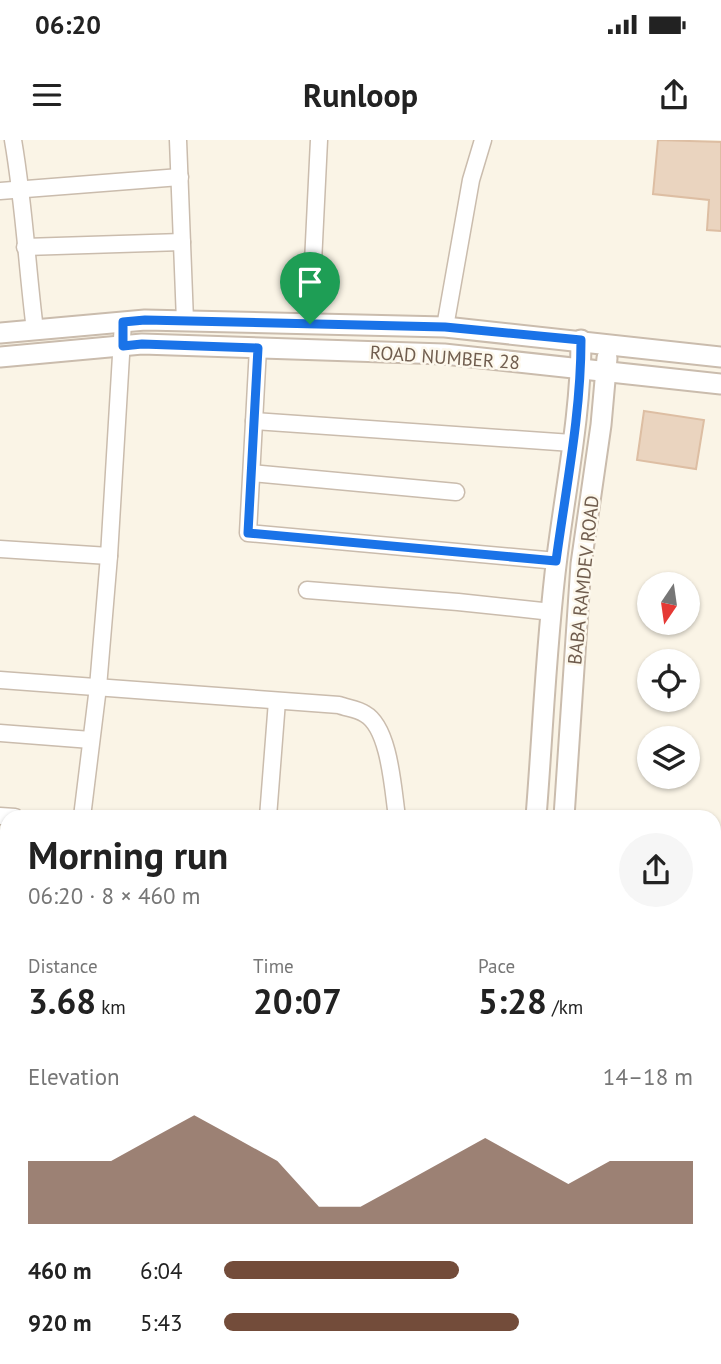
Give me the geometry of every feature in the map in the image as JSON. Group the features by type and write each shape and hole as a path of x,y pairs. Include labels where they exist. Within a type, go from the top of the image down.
{"street":[{"path":"13,140 21,187 35,330"},
{"path":"178,140 185,321"},
{"path":"310,324 319,140"},
{"path":"445,327 471,180 483,140"},
{"path":"0,191 21,187 180,177"},
{"path":"25,247 182,242"},
{"name":"ROAD NUMBER 28","path":"0,333 145,320 445,327 721,357"},
{"path":"83,810 98,687 109,556 123,322"},
{"path":"537,810 556,561 580,401 581,340"},
{"name":"BABA RAMDEV ROAD","path":"564,810 581,564 607,371 607,343"},
{"name":"ROAD NUMBER 28","path":"0,356 142,344 444,354 721,384"},
{"path":"258,348 248,533 556,561"},
{"path":"254,421 572,443"},
{"path":"251,473 456,492"},
{"path":"0,549 109,556"},
{"path":"307,590 552,612"},
{"path":"0,680 339,705 367,714 381,732 396,810"},
{"path":"269,810 277,701"},
{"path":"0,733 91,740"}],"building":[{"path":"658,140 721,142 721,231 707,230 709,200 653,194"},
{"path":"644,411 704,420 696,469 637,460"}],"route":[{"path":"145,320 310,324 445,327 581,340 580,401 556,561 248,533 258,348 142,344 123,346 123,322 145,320"}]}
